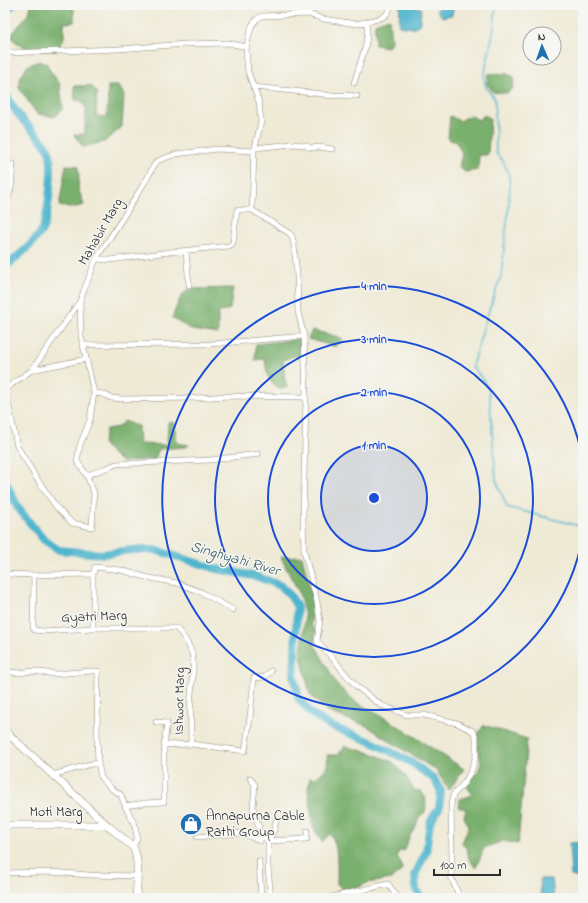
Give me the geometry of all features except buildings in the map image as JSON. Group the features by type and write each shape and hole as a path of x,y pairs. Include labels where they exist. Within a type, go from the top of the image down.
{"street":[{"path":"308,14 313,5"},
{"path":"252,210 254,149 260,122 260,111 259,102 247,65 246,51 252,25 262,16 308,14 323,19 357,24 385,16 389,11 390,5"},
{"path":"354,82 365,48 367,22"},
{"path":"5,53 119,49 186,44 228,43 247,47"},
{"path":"253,87 330,96 357,96"},
{"name":"Mahabir Marg","path":"5,388 32,370 80,301 96,259 157,161 176,154 217,149 254,149 292,144 304,145 310,148 320,147 332,149"},
{"path":"5,206 11,189 13,164"},
{"path":"96,259 110,260 229,246 233,242 237,210 252,210 292,236 297,276 298,312 304,336 306,397 303,519 304,551 317,602 320,621 317,641 356,687 381,705 407,715 424,715 457,723 473,731 476,737 476,755 472,769 465,782 453,795 451,804 452,861 450,877 460,898"},
{"path":"186,251 190,285"},
{"path":"5,388 17,446 35,476 57,508 72,523 92,527 94,493 87,476 77,461 80,446 90,420 94,393 81,336 80,301"},
{"path":"84,345 211,344 304,336"},
{"path":"32,370 86,360"},
{"path":"94,393 104,394 111,398 122,399 229,396 306,397"},
{"path":"87,476 116,464 210,460 258,454"},
{"path":"93,628 93,574 95,567 121,570 145,577 177,583 202,592 233,610"},
{"path":"5,574 93,574"},
{"name":"Gyatri Marg","path":"34,575 32,628 34,630 176,628 186,640 192,658"},
{"name":"Ishwor Marg","path":"191,744 190,711 193,668 192,658"},
{"path":"5,666 10,672 19,673 32,671 55,674 98,671 97,737 98,762 101,778 112,789 121,795 135,825 137,838 133,847"},
{"name":"Ishwor Marg","path":"125,806 164,802 164,745 191,744 245,750 254,678 265,676 271,671"},
{"path":"156,722 167,723 164,745"},
{"path":"5,731 133,847 136,856 136,898"},
{"path":"53,775 98,762"},
{"path":"250,778 255,785 253,807 260,838"},
{"path":"270,898 268,841 274,830 276,821"},
{"name":"Moti Marg","path":"5,826 107,825"},
{"path":"197,837 241,833 268,841 307,839 307,831"},
{"path":"259,861 261,898"},
{"path":"5,873 52,872 137,876"},
{"path":"328,898 388,884 398,898"}],"green space":[{"path":"31,5 74,5 74,22 64,23 64,38 57,51 27,48 12,38 13,33 29,13"},
{"path":"389,18 391,42 388,47 375,45 375,23"},
{"path":"39,61 47,64 60,84 63,109 55,117 37,114 19,88 20,78 27,66"},
{"path":"488,74 507,74 514,77 513,88 508,93 493,92 487,84"},
{"path":"74,86 91,86 97,92 96,116 107,117 108,86 119,86 124,95 122,127 104,142 83,147 74,135 85,134 86,109 82,101 75,100"},
{"path":"471,115 478,120 485,115 490,119 488,155 479,155 478,170 465,172 459,167 462,153 456,142 448,139 450,116 460,121"},
{"path":"66,165 78,166 78,188 84,205 71,208 59,206"},
{"path":"233,288 230,309 218,313 218,334 192,330 172,318 180,298 188,289"},
{"path":"312,330 342,338 342,341 336,347 308,339"},
{"path":"301,339 302,358 294,356 283,360 285,381 288,387 280,389 272,383 268,376 265,359 255,360 256,344"},
{"path":"125,421 138,426 139,444 167,445 168,422 175,423 177,443 189,445 186,447 159,449 155,459 122,462 110,452 103,443 106,429 118,427"},
{"path":"302,556 314,605 314,616 311,617 311,625 315,629 315,645 337,685 356,702 392,722 464,769 449,790 436,770 367,726 328,712 310,695 301,655 305,616 299,592 281,557"},
{"path":"484,725 527,739 518,844 503,841 484,848 476,868 469,859 467,849 462,843 469,826 464,817 466,809 458,807 460,799 473,795 467,787 468,777 477,773 481,764 476,737"},
{"path":"345,746 371,753 393,762 405,775 414,790 421,791 425,797 426,806 425,812 419,817 416,826 409,837 405,850 399,851 397,856 401,863 402,870 392,879 367,883 345,891 337,884 337,858 333,838 330,834 322,842 313,827 308,789 310,777 314,779 325,769 327,764 327,755 338,755"}],"water":[{"path":"400,5 421,8 420,24 413,28 399,26"},
{"path":"440,5 454,5 452,15 442,17 437,10"},
{"path":"583,842 583,877 579,878 571,876 569,843"},
{"path":"540,879 552,879 554,898 541,898"}],"waterway":[{"name":"Singhyahi River","path":"5,12 13,5"},
{"path":"496,5 494,28 484,77 486,87 495,99 496,153 503,161 508,172 510,185 501,276 472,366 484,381 489,391 496,480 507,507 583,527"},
{"name":"Singhyahi River","path":"5,93 18,114 48,149 51,165 50,190 42,230 30,245 5,267"},
{"name":"Singhyahi River","path":"5,480 18,508 44,540 59,550 101,554 132,550 155,550 217,569 258,577 281,586 290,595 297,607 294,677 299,699 310,713 330,726 372,742 412,763 434,779 441,791 439,808 430,822 426,852 415,875 416,890 421,898"}],"place":[{"name":"Annapurna Cable Rathi Group","path":"191,824"}]}
